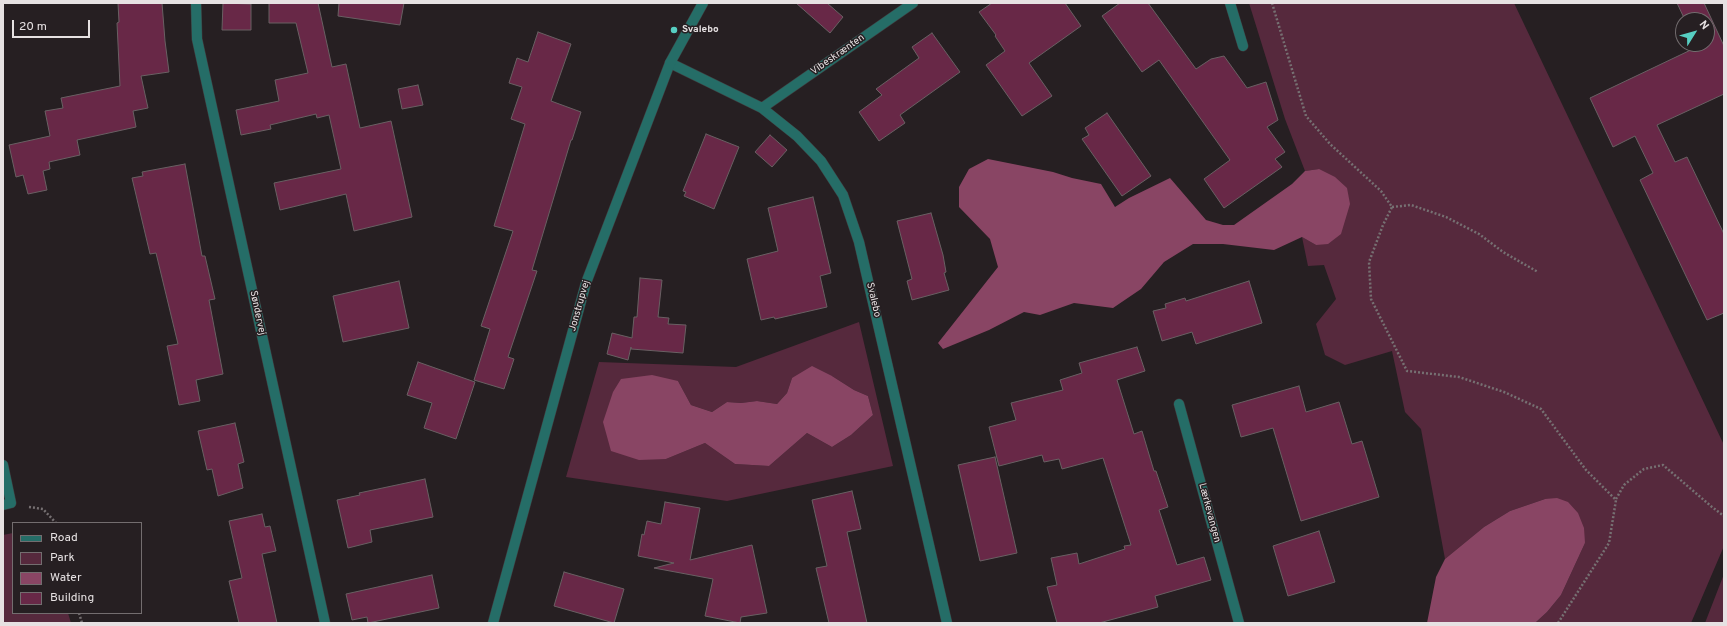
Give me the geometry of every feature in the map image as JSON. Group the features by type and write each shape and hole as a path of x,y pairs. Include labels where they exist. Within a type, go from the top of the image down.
{"street":[{"name":"Søndervej","path":"196,3 197,39 325,623"},
{"name":"Jonstrupvej","path":"493,623 586,283 670,64 703,3"},
{"name":"Vibeskrænten","path":"762,108 913,3"},
{"path":"1230,3 1243,46"},
{"name":"Svalebo","path":"670,64 762,108 797,136 821,161 842,195 857,235 947,623"},
{"name":"Lærkevangen","path":"1179,404 1239,623"},
{"path":"3,465 7,504"}],"path":[{"path":"1272,3 1306,116 1330,144 1381,191 1392,207"},
{"path":"1392,207 1411,205 1446,217 1479,234 1503,252 1538,272"},
{"path":"1392,207 1383,225 1369,262 1371,299 1407,371 1459,377 1504,392 1541,409 1586,470 1616,500"},
{"path":"1558,623 1609,543 1616,500 1624,485 1644,469 1663,465 1712,508 1724,516"},
{"path":"7,504 43,509 55,522"}],"green space":[{"path":"1249,3 1514,3 1724,445 1724,546 1691,623 1535,623 1547,612 1561,595 1585,543 1545,499 1510,511 1484,527 1445,559 1421,429 1405,412 1392,351 1345,365 1325,355 1316,324 1336,299 1324,265 1308,266 1302,237 1316,245 1319,169 1305,171 1285,119"},
{"path":"859,322 893,466 727,501 566,477 599,362 736,367","holes":["832,376 854,390 868,396 873,415 851,435 832,447 807,433 769,466 735,464 705,443 666,459 678,381 691,405 712,412 727,402 741,403 757,401 777,404 787,393 792,378"]},
{"path":"12,533 12,614 68,614 71,623 3,623 3,535"},
{"path":"1724,574 1724,623 1705,623"}],"water":[{"path":"988,159 1053,172 1072,178 1101,184 1115,207 1129,198 1170,178 1206,220 1223,225 1234,225 1292,184 1305,171 1319,169 1335,177 1347,188 1350,204 1341,234 1328,244 1316,245 1302,237 1274,250 1223,244 1193,244 1164,262 1141,289 1113,308 1074,303 1040,315 1024,312 989,330 943,349 938,343 998,267 990,239 959,207 959,187 969,169"},
{"path":"812,366 832,376 854,390 868,396 873,415 851,435 832,447 807,433 769,466 735,464 705,443 666,459 639,460 611,451 603,422 613,392 621,379 652,375 678,381 691,405 712,412 727,402 741,403 757,401 777,404 787,393 792,378"},
{"path":"1557,498 1568,502 1578,513 1584,528 1585,543 1561,595 1547,612 1535,623 1427,623 1436,577 1445,559 1484,527 1510,511 1545,499"}],"building":[{"path":"118,3 162,3 169,72 141,76 148,108 133,111 136,127 77,140 80,155 49,162 50,169 43,171 47,190 28,194 23,175 16,177 9,145 50,136 45,111 63,108 61,98 120,86 117,23 119,22"},
{"path":"223,3 251,4 251,30 222,30"},
{"path":"269,3 318,3 332,67 346,64 360,128 391,121 412,217 354,231 346,194 280,210 274,183 341,169 329,115 317,118 316,114 270,125 271,129 241,135 236,110 279,101 275,80 308,73 296,23 269,23"},
{"path":"339,3 404,3 400,25 338,16"},
{"path":"796,3 827,3 843,17 830,33"},
{"path":"992,3 1065,3 1081,26 1029,63 1052,96 1022,116 986,65 1005,51 995,36 996,35 979,12"},
{"path":"1120,3 1148,3 1196,69 1211,59 1224,56 1247,88 1266,82 1278,120 1267,127 1285,152 1275,159 1282,167 1224,208 1204,179 1230,160 1159,60 1142,72 1102,16"},
{"path":"1677,3 1704,3 1708,12 1681,12"},
{"path":"1715,27 1724,46 1724,94 1657,125 1675,162 1687,157 1724,234 1724,313 1707,320 1640,180 1653,173 1635,136 1613,147 1590,98 1687,52 1715,52"},
{"path":"538,32 571,44 551,101 581,112 571,140 532,270 537,271 508,357 514,359 504,389 474,380 490,329 481,326 513,231 494,226 525,124 511,119 522,87 509,83 517,58 528,62"},
{"path":"932,33 960,72 900,115 905,123 879,141 859,112 882,95 876,89 919,58 912,47"},
{"path":"418,85 423,105 402,109 398,89"},
{"path":"1107,113 1151,176 1122,196 1082,139 1089,135 1085,128"},
{"path":"706,134 739,147 714,209 684,196 686,192 683,191"},
{"path":"770,135 787,150 772,167 755,152"},
{"path":"185,164 202,256 205,256 215,299 209,300 223,374 196,380 200,401 179,405 167,346 178,344 156,253 150,254 132,178 143,176 142,172"},
{"path":"813,197 831,273 820,276 827,307 775,319 774,317 761,320 747,259 778,251 768,208"},
{"path":"931,213 943,255 946,272 944,273 949,290 912,300 907,281 912,279 897,221"},
{"path":"640,278 662,280 658,317 669,318 668,324 686,325 683,353 631,349 631,347 628,360 607,354 612,333 632,338 634,317 637,317"},
{"path":"399,281 409,328 343,342 333,296"},
{"path":"1249,281 1262,323 1196,344 1192,332 1162,341 1153,311 1166,308 1165,304 1185,298 1186,301"},
{"path":"1137,347 1145,371 1117,380 1134,434 1142,431 1154,471 1156,471 1168,507 1159,510 1177,565 1204,557 1211,580 1155,596 1158,607 1099,623 1057,623 1047,587 1057,585 1051,558 1077,553 1079,564 1125,549 1124,546 1131,545 1103,458 1062,469 1059,459 1044,462 1042,455 999,466 989,427 1016,420 1011,403 1063,390 1060,380 1082,373 1079,363"},
{"path":"418,362 475,382 456,439 424,428 432,403 407,395"},
{"path":"1299,386 1306,412 1339,402 1352,444 1362,441 1379,497 1301,521 1273,428 1241,437 1232,405"},
{"path":"235,423 244,462 238,464 243,488 218,496 212,469 207,470 198,431"},
{"path":"995,457 1017,553 980,561 958,465"},
{"path":"425,479 433,517 370,530 372,542 348,548 337,500 360,495 359,493"},
{"path":"852,491 861,529 847,532 867,623 829,623 816,568 827,566 812,500"},
{"path":"665,502 700,508 690,560 752,545 767,613 741,617 740,623 705,616 713,579 654,568 674,563 638,556 642,534 644,535 647,521 661,524"},
{"path":"262,514 265,527 270,526 276,551 262,554 277,623 239,623 229,581 242,578 229,521"},
{"path":"1319,531 1335,582 1288,596 1273,546"},
{"path":"564,572 624,589 614,623 554,606"},
{"path":"432,575 439,608 368,623 367,617 352,620 346,594"}],"place":[{"name":"Svalebo","path":"674,30"}]}
